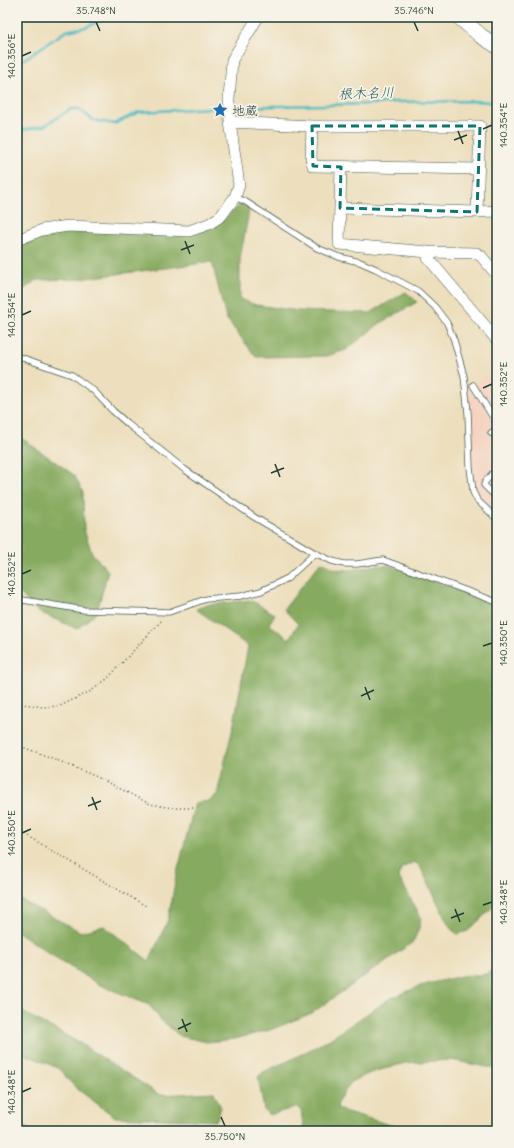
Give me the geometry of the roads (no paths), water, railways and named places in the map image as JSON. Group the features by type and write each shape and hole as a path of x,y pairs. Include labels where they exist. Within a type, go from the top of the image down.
{"main road":[{"path":"459,17 480,36 497,46"}],"street":[{"path":"17,240 42,230 68,226 189,231 209,224 221,216 235,197 239,185 230,122 229,98 232,60 258,17"},
{"path":"230,122 312,126 480,126 477,212"},
{"path":"312,126 311,158 313,166 479,169"},
{"path":"341,167 339,244 428,252 476,253 481,256 497,275"},
{"path":"340,208 497,212"},
{"path":"428,252 428,258 497,340"}],"lane":[{"path":"235,197 246,202 317,248 339,257 360,262 418,291 435,307 447,323 454,340 464,376 473,492 477,500 497,519"},
{"path":"17,356 72,375 94,391 112,411 184,469 254,517 315,553 332,561 344,564 357,564 383,560 497,602"},
{"path":"473,384 497,424"},
{"path":"491,433 497,429"},
{"path":"497,468 484,485 497,498"},
{"path":"17,598 84,610 169,612 206,599 241,596 261,591 288,578 315,553"}],"waterway":[{"path":"17,64 66,31 86,27 108,17"},
{"name":"根木名川","path":"236,107 372,104 396,102 480,101 497,103"},
{"name":"根木名川","path":"17,131 44,126 71,109 79,109 93,120 114,124 139,112 212,108"}],"place":[{"name":"地蔵","path":"220,110"}]}
